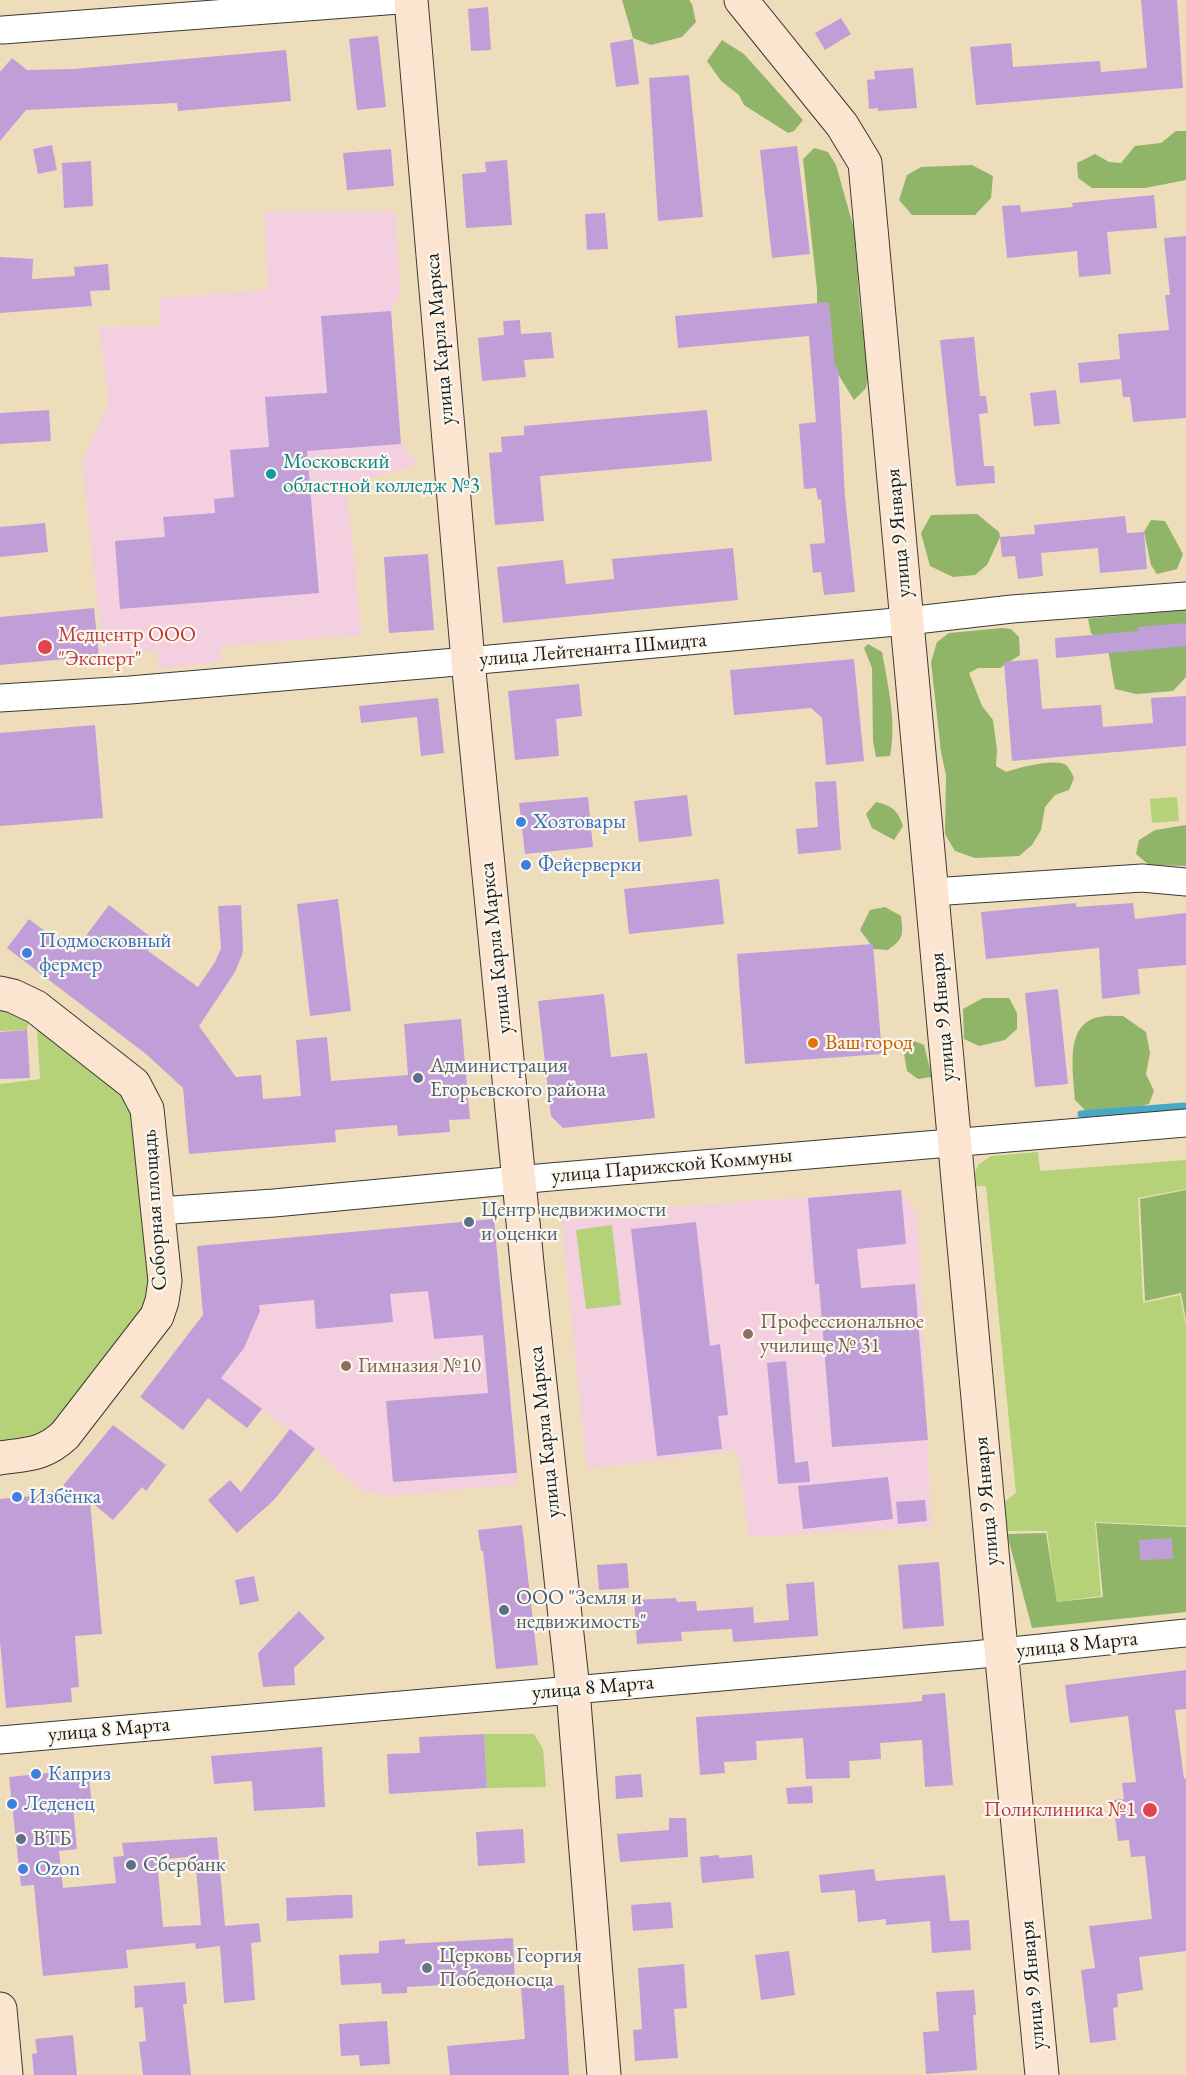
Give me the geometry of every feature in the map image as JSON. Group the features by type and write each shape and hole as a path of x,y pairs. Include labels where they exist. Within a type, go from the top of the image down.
{"street":[{"path":"1,31 399,0"},
{"name":"улица Карла Маркса","path":"411,0 468,661 573,1690 604,2075"},
{"name":"улица 9 Января","path":"741,0 842,125 865,163 1001,1653 1042,2075"},
{"name":"улица Лейтенанта Шмидта","path":"0,698 130,690 468,661 907,621 1012,609 1186,596"},
{"path":"932,892 1142,878 1186,882"},
{"name":"Соборная площадь","path":"0,993 13,996 36,1007 134,1084 147,1109 165,1281 157,1316 65,1435 55,1445 40,1453 0,1458"},
{"name":"улица Парижской Коммуны","path":"158,1211 274,1203 520,1179 1186,1123"},
{"name":"улица 8 Марта","path":"0,1740 1001,1653 1186,1633"},
{"path":"0,2009 6,2075"}],"shaded area":[{"path":"264,211 396,211 400,294 391,311 401,443 418,464 346,485 362,635 220,646 222,661 159,669 157,651 103,655 82,461 109,402 99,327 160,326 159,298 268,290"},
{"name":"Профессиональное училище № 31","path":"901,1190 918,1219 931,1527 749,1537 737,1450 587,1469 561,1215"},
{"name":"Гимназия №10","path":"437,1225 430,1299 433,1339 504,1332 507,1358 485,1360 487,1388 509,1387 518,1484 389,1496 359,1489 315,1449 180,1347 203,1315 197,1246"}],"green space":[{"path":"622,0 689,0 696,22 682,37 651,45 633,38"},
{"path":"722,40 744,54 803,120 794,131 788,133 744,105 739,95 721,81 707,61"},
{"path":"1176,131 1186,131 1186,180 1145,188 1092,188 1078,178 1077,163 1095,154 1109,162 1121,163 1135,146 1161,143"},
{"path":"814,148 828,152 836,165 854,229 860,310 869,371 866,388 854,400 817,340 817,289 803,159"},
{"path":"972,165 993,176 991,198 975,215 912,215 899,200 907,175 921,167"},
{"path":"977,514 999,532 1000,537 987,565 975,575 953,577 930,566 921,533 931,515"},
{"path":"1151,520 1165,521 1183,554 1177,569 1157,574 1151,565 1144,532"},
{"path":"1186,610 1186,677 1173,691 1136,694 1115,689 1107,644 1091,633 1088,619 1083,619"},
{"path":"1011,629 1019,637 1020,655 1000,668 978,668 969,673 982,706 993,720 997,750 996,766 1006,772 1036,764 1061,763 1067,766 1074,778 1069,790 1055,795 1045,807 1041,830 1032,845 1019,856 975,858 955,851 945,834 946,775 941,752 931,662 937,642 949,633"},
{"path":"868,644 882,652 893,730 890,756 876,757 873,741 872,668 864,648"},
{"path":"1177,797 1179,821 1152,823 1150,799"},
{"path":"876,802 894,810 901,821 903,826 894,840 872,828 866,814"},
{"path":"1186,825 1186,866 1149,865 1136,854 1139,840 1155,830"},
{"path":"885,907 901,916 901,936 888,950 874,949 860,930 870,910"},
{"path":"983,998 1009,998 1017,1013 1017,1029 1005,1040 979,1046 964,1039 963,1009"},
{"path":"0,1007 29,1019 27,1030 0,1031"},
{"path":"1102,1016 1123,1016 1146,1032 1150,1053 1146,1074 1154,1091 1149,1104 1107,1114 1087,1112 1075,1100 1073,1051 1075,1039 1080,1029 1088,1022"},
{"path":"41,1024 129,1093 156,1275 149,1303 50,1430 23,1443 0,1445 0,1084 40,1079 37,1030"},
{"path":"914,1041 924,1045 932,1077 918,1079 907,1071 903,1048"},
{"path":"1038,1152 1040,1171 1186,1160 1186,1189 1138,1198 1143,1303 1180,1295 1186,1326 1186,1526 1095,1522 1101,1596 1057,1602 1047,1531 1007,1531 1003,1503 1016,1493 986,1186 970,1186 978,1165 991,1156"},
{"path":"1186,1190 1186,1320 1181,1293 1145,1301 1140,1199"},
{"path":"612,1225 621,1305 586,1309 576,1230"},
{"path":"1096,1523 1186,1527 1186,1612 1032,1628 1007,1534 1046,1533 1057,1602 1103,1597"},
{"path":"484,1734 534,1734 543,1749 546,1787 487,1788"}],"building":[{"path":"1141,0 1177,0 1183,88 976,105 970,47 1011,43 1013,67 1100,61 1101,72 1147,68"},
{"path":"488,7 491,50 471,51 468,9"},
{"path":"841,18 851,34 825,50 815,33"},
{"path":"378,36 386,107 357,110 349,39"},
{"path":"633,39 639,84 616,87 610,43"},
{"path":"286,50 291,101 178,111 177,103 26,110 0,141 0,72 12,58 27,70 73,69"},
{"path":"913,68 917,108 878,111 878,108 869,109 867,80 875,79 874,71"},
{"path":"689,75 703,217 658,221 649,78"},
{"path":"52,145 57,170 38,174 33,149"},
{"path":"797,146 810,254 772,258 760,150"},
{"path":"391,149 394,186 347,190 343,153"},
{"path":"507,160 512,225 466,228 462,174 486,172 485,162"},
{"path":"91,161 93,206 64,208 62,163"},
{"path":"1154,195 1157,228 1107,232 1111,274 1079,277 1077,251 1007,258 1002,206 1020,205 1021,212 1073,207 1072,203"},
{"path":"605,213 608,249 587,250 585,214"},
{"path":"1186,236 1186,418 1133,422 1130,397 1123,397 1121,379 1080,383 1078,363 1120,359 1118,334 1169,330 1165,295 1170,295 1164,238"},
{"path":"0,257 33,259 32,279 75,276 74,267 108,264 110,290 90,291 92,306 0,313"},
{"path":"829,302 835,367 838,367 845,497 855,592 824,595 821,572 813,573 810,544 825,543 821,499 818,500 816,488 804,489 799,424 816,422 809,336 678,348 675,316"},
{"name":"Московский областной колледж №3","path":"391,311 401,444 307,451 319,593 120,609 115,541 165,537 163,517 215,513 214,499 234,497 230,450 269,447 265,397 327,393 321,316"},
{"path":"520,320 521,334 551,332 554,358 524,360 526,377 482,381 478,338 504,335 503,321"},
{"path":"974,337 980,396 986,396 988,413 979,414 984,466 994,466 995,483 956,486 940,340"},
{"path":"1056,390 1060,424 1034,426 1030,393"},
{"path":"49,410 51,441 0,444 0,413"},
{"path":"707,410 712,461 540,476 544,521 495,525 489,453 502,452 501,437 524,435 524,426"},
{"path":"1125,516 1127,533 1144,532 1147,569 1100,573 1098,548 1041,553 1043,576 1018,579 1015,556 1002,557 1000,537 1035,534 1034,525"},
{"path":"45,523 48,552 0,557 0,527"},
{"path":"733,548 738,600 503,623 497,567 563,560 566,584 614,579 612,559"},
{"path":"428,554 434,630 389,633 384,557"},
{"path":"94,608 99,656 0,665 0,617"},
{"path":"1186,623 1186,646 1056,658 1055,638 1138,631 1138,627"},
{"path":"854,659 864,761 826,765 822,718 811,708 734,715 730,670"},
{"path":"1038,659 1042,709 1101,705 1103,727 1153,723 1151,698 1186,696 1186,746 1012,761 1004,662"},
{"path":"579,684 582,716 556,719 559,756 515,760 508,691"},
{"path":"438,698 444,753 421,756 417,717 361,723 359,706"},
{"path":"95,725 103,818 0,826 0,733"},
{"path":"836,781 841,850 798,854 796,829 818,827 815,782"},
{"path":"687,795 692,836 639,842 634,801"},
{"path":"588,797 593,847 525,854 519,803"},
{"path":"719,879 724,924 629,934 624,889"},
{"path":"338,899 351,1011 310,1016 297,904"},
{"path":"1076,903 1076,907 1133,903 1135,919 1186,913 1186,965 1138,969 1140,994 1102,999 1099,948 986,959 981,912"},
{"path":"109,905 156,941 148,951 198,987 215,962 221,948 218,906 241,905 242,955 235,972 199,1026 236,1077 261,1075 263,1099 301,1096 296,1040 327,1037 331,1081 408,1075 404,1024 461,1019 470,1119 449,1120 450,1132 398,1136 397,1125 335,1130 336,1142 189,1154 183,1088 146,1054 7,948 29,919 73,953"},
{"path":"873,944 882,1054 745,1064 737,954"},
{"path":"1058,989 1068,1084 1035,1087 1025,993"},
{"path":"604,994 611,1057 647,1053 655,1118 563,1128 551,1116 538,1001"},
{"path":"27,1030 30,1078 0,1079 0,1032"},
{"path":"901,1190 906,1244 857,1249 861,1288 915,1284 928,1440 832,1447 819,1284 815,1284 808,1198"},
{"path":"494,1219 517,1473 393,1482 386,1401 488,1393 483,1335 434,1339 428,1291 390,1294 393,1322 316,1329 314,1300 259,1305 260,1311 244,1348 221,1378 262,1409 247,1428 208,1398 183,1430 140,1397 203,1315 197,1246"},
{"path":"696,1222 710,1346 720,1344 728,1415 718,1416 722,1449 657,1456 631,1229"},
{"path":"786,1361 795,1463 808,1461 810,1482 778,1484 767,1363"},
{"path":"113,1425 166,1465 146,1491 142,1487 113,1520 90,1501 102,1634 75,1636 79,1687 71,1688 72,1702 6,1708 0,1641 0,1499 43,1495 61,1488"},
{"path":"290,1429 315,1449 274,1500 237,1533 208,1500 230,1480 241,1492"},
{"path":"888,1477 893,1519 803,1529 798,1486"},
{"path":"925,1500 927,1521 898,1524 896,1502"},
{"path":"522,1525 538,1665 496,1669 483,1551 481,1551 478,1530"},
{"path":"1172,1538 1173,1559 1140,1560 1139,1540"},
{"path":"939,1562 944,1626 903,1629 898,1565"},
{"path":"627,1563 629,1588 599,1590 597,1565"},
{"path":"254,1576 259,1601 240,1605 235,1580"},
{"path":"814,1582 818,1636 733,1642 732,1629 681,1632 682,1641 637,1644 634,1600 676,1598 677,1602 696,1601 697,1611 753,1607 754,1623 789,1620 786,1584"},
{"path":"299,1611 325,1638 294,1668 295,1685 263,1687 258,1653"},
{"name":"Поликлиника №1","path":"1186,1670 1186,1709 1175,1710 1184,1779 1186,1778 1186,1951 1139,1957 1143,1990 1117,1994 1118,2007 1113,2008 1116,2040 1090,2043 1081,1970 1095,1968 1089,1926 1152,1919 1145,1856 1131,1857 1129,1840 1118,1841 1113,1800 1124,1799 1122,1783 1136,1782 1128,1716 1070,1723 1065,1685"},
{"path":"945,1693 953,1785 925,1787 922,1740 880,1743 881,1759 849,1761 850,1778 806,1779 803,1738 756,1741 757,1760 724,1762 725,1773 700,1775 696,1717 903,1703 922,1701 922,1695"},
{"path":"484,1734 487,1788 389,1794 387,1754 420,1753 419,1737"},
{"path":"322,1747 325,1807 254,1811 252,1781 214,1784 211,1756"},
{"path":"88,1769 92,1805 73,1807 77,1849 59,1851 63,1888 116,1883 113,1857 124,1856 122,1843 217,1837 225,1926 259,1923 261,1942 251,1943 255,2000 224,2003 220,1946 196,1949 195,1943 126,1950 128,1968 43,1976 34,1885 21,1886 9,1777","holes":["195,1856 201,1925 163,1927 157,1860"]},
{"path":"641,1774 643,1797 616,1799 615,1776"},
{"path":"812,1786 813,1803 788,1804 786,1788"},
{"path":"669,1818 686,1818 688,1857 620,1862 617,1834 669,1830"},
{"path":"523,1829 525,1863 478,1866 476,1832"},
{"path":"719,1855 719,1858 752,1855 754,1878 702,1883 700,1857"},
{"path":"874,1869 876,1881 945,1875 950,1921 969,1920 971,1950 932,1953 930,1921 886,1925 886,1919 858,1922 855,1890 821,1893 819,1875"},
{"path":"352,1895 353,1918 287,1921 286,1898"},
{"path":"671,1902 673,1928 633,1931 631,1905"},
{"name":"Церковь Георгия Победоносца","path":"513,1938 515,1981 407,1987 407,1993 382,1994 381,1983 341,1985 339,1955 379,1953 379,1941 405,1939 405,1944"},
{"path":"789,1951 795,1995 761,2000 755,1955"},
{"path":"684,1964 687,2008 674,2009 678,2058 635,2061 633,2030 642,2029 638,1968"},
{"path":"185,1982 187,2004 183,2004 191,2075 143,2075 139,2042 146,2041 143,2007 135,2008 134,1986"},
{"path":"564,1985 569,2075 450,2075 447,2046 525,2039 521,1988"},
{"path":"974,1990 976,2015 973,2015 977,2070 926,2074 923,2032 939,2031 936,1992"},
{"path":"387,2021 390,2064 360,2066 359,2055 341,2056 339,2024"},
{"path":"73,2035 77,2075 34,2075 32,2054 37,2053 35,2039"}],"waterway":[{"path":"1081,1114 1184,1106"}],"place":[{"name":"Московский областной колледж №3","path":"271,474"},
{"name":"Медцентр ООО \"Эксперт\"","path":"45,647"},
{"name":"Хозтовары","path":"521,822"},
{"name":"Фейерверки","path":"526,865"},
{"name":"Подмосковный фермер","path":"27,953"},
{"name":"Ваш город","path":"813,1043"},
{"name":"Администрация Егорьевского района","path":"418,1078"},
{"name":"Центр недвижимости и оценки","path":"469,1222"},
{"name":"Профессиональное училище № 31","path":"748,1334"},
{"name":"Гимназия №10","path":"346,1366"},
{"name":"Избёнка","path":"17,1497"},
{"name":"ООО \"Земля и недвижимость\"","path":"504,1610"},
{"name":"Каприз","path":"36,1774"},
{"name":"Леденец","path":"12,1804"},
{"name":"Поликлиника №1","path":"1150,1810"},
{"name":"ВТБ","path":"21,1839"},
{"name":"Сбербанк","path":"131,1865"},
{"name":"Ozon","path":"23,1869"},
{"name":"Церковь Георгия Победоносца","path":"427,1968"}]}
